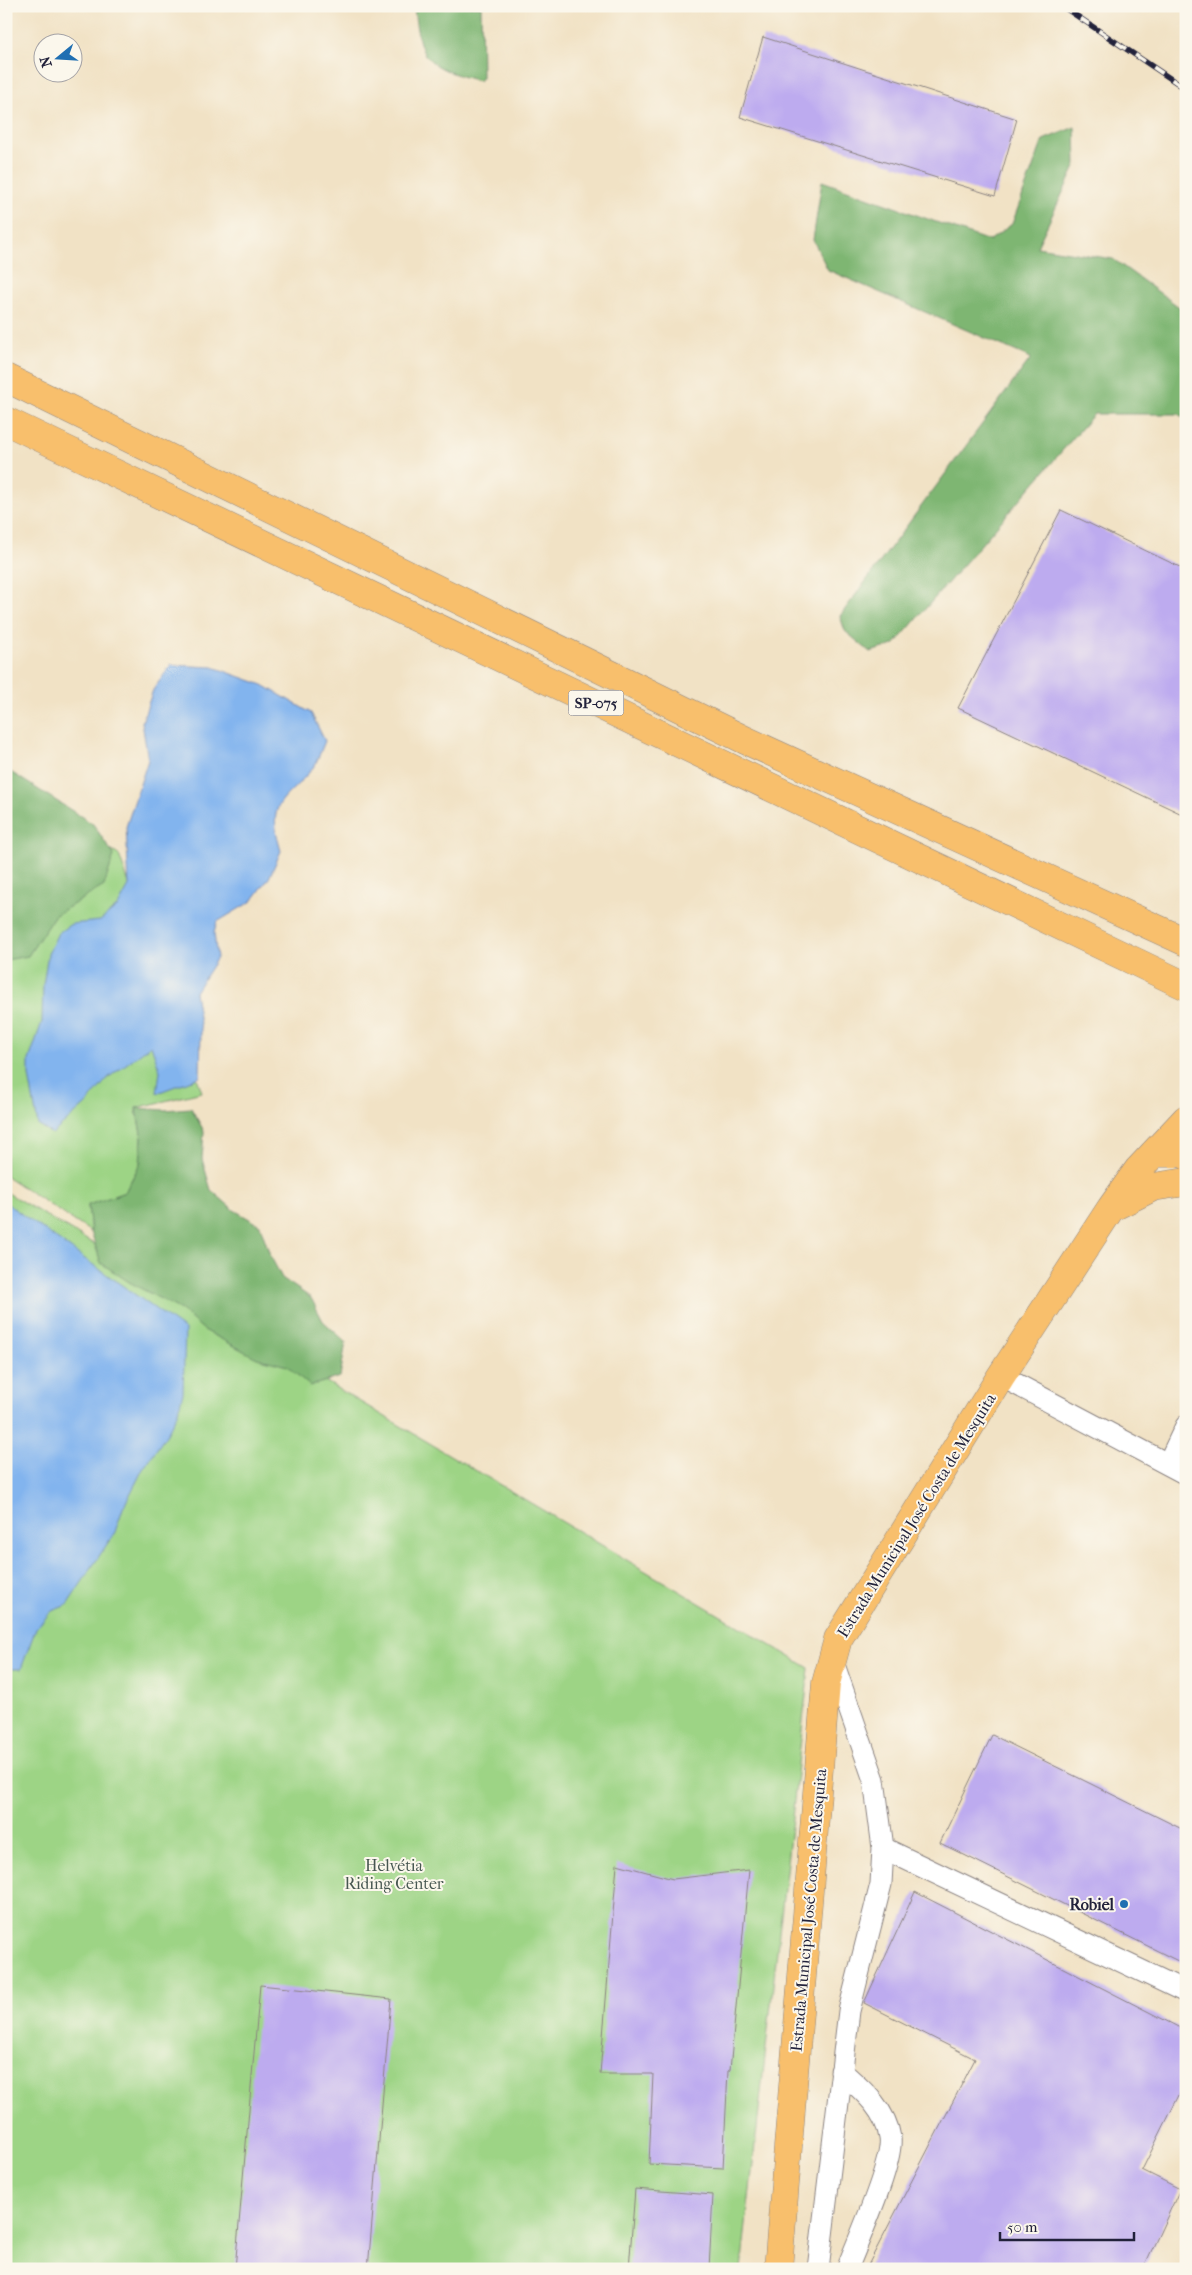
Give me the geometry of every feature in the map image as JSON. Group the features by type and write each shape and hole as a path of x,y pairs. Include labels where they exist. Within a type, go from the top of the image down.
{"main road":[{"name":"SP-075","path":"6,378 745,740 1186,942"},
{"name":"SP-075","path":"6,421 1186,986"},
{"name":"Estrada Municipal José Costa de Mesquita","path":"778,2269 826,1684 838,1639 1001,1376 1111,1208 1138,1170 1186,1119"},
{"path":"1154,1153 1186,1155"},
{"path":"1154,1153 1169,1168 1186,1177"},
{"path":"1111,1208 1153,1187 1186,1182"}],"lane":[{"path":"1001,1376 1177,1469 1186,1426"},
{"path":"818,2269 849,2011 881,1884 883,1848 874,1780 832,1659"},
{"path":"883,1848 1186,1992"},
{"path":"841,2071 873,2101 891,2139 884,2172 847,2269"}],"green space":[{"path":"414,6 481,6 482,77 479,81 437,66 426,56 419,39"},
{"path":"1075,127 1076,165 1037,247 1113,259 1186,312 1186,419 1178,414 1094,414 894,645 870,652 845,631 840,616 1031,358 828,270 813,240 822,181 989,241 1012,224 1043,140"},
{"path":"6,769 93,824 114,855 104,886 54,916 28,956 6,960"},
{"path":"6,789 119,855 202,1092 136,1108 142,1138 140,1164 125,1192 88,1206 91,1232 6,1176"},
{"path":"136,1108 164,1110 191,1108 204,1131 202,1159 211,1190 234,1210 260,1225 270,1255 282,1278 311,1298 323,1321 346,1342 340,1377 310,1386 287,1366 257,1358 204,1330 181,1310 129,1282 101,1263 91,1232 88,1205 125,1192 140,1164 142,1138"},
{"name":"Helvétia Riding Center","path":"6,1192 809,1668 741,2269 6,2269"}],"water":[{"path":"171,665 213,667 263,685 311,713 325,741 312,769 285,797 277,811 275,821 281,851 269,878 252,901 217,922 214,933 217,958 195,992 201,1030 200,1077 157,1093 160,1071 151,1045 108,1078 86,1104 52,1134 38,1125 29,1076 29,1060 42,1022 43,985 48,954 58,933 71,924 100,921 118,906 129,886 126,827 148,760 142,722 153,690"},
{"path":"6,1203 185,1330 183,1393 178,1411 167,1434 143,1469 123,1508 115,1532 67,1605 52,1611 36,1628 21,1669 6,1669"}],"building":[{"path":"763,37 1017,119 995,196 740,117"},
{"path":"1061,510 1186,570 1186,816 958,708"},
{"name":"Robiel","path":"992,1735 1186,1831 1186,1965 940,1843"},
{"path":"617,1864 673,1879 749,1870 730,2070 728,2071 723,2168 649,2164 653,2074 600,2074"},
{"path":"915,1892 1186,2031 1186,2081 1142,2170 1180,2189 1143,2269 866,2269 975,2059 864,2003"},
{"path":"260,1985 391,1999 368,2269 235,2269"},
{"path":"635,2189 713,2195 709,2269 629,2269"}],"railway":[{"path":"1062,6 1186,89"}],"place":[{"name":"Robiel","path":"1124,1904"}]}
